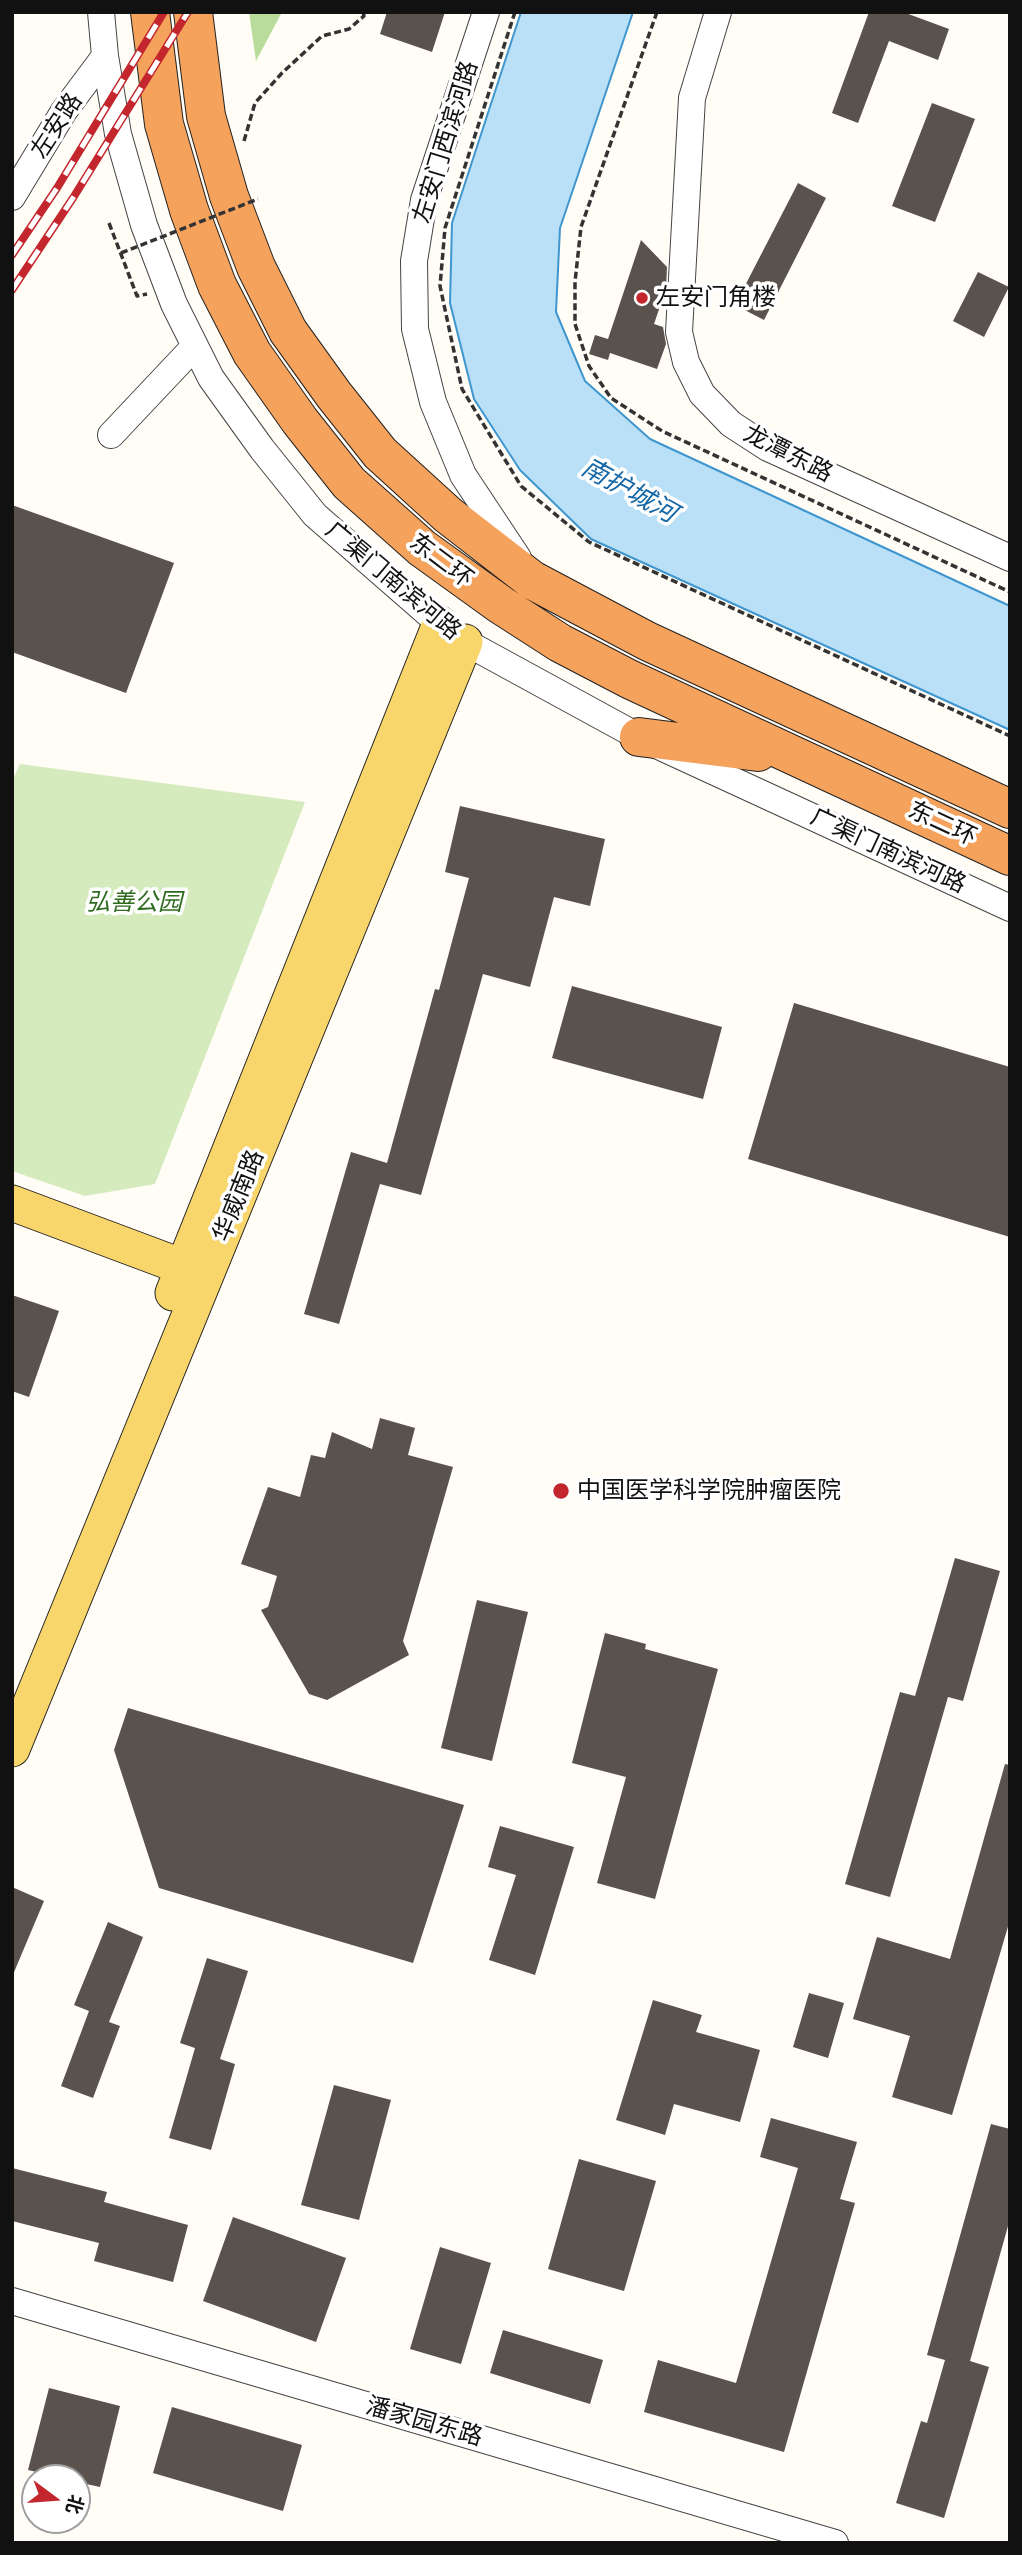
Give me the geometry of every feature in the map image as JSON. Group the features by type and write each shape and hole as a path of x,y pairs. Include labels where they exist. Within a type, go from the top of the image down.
{"highway":[{"name":"东二环","path":"150,12 164,124 188,210 217,285 252,353 300,421 349,483 422,548 501,606 559,643 629,679 1010,856"},
{"name":"东二环","path":"193,12 206,116 229,196 256,267 288,331 380,453 448,515 532,580 648,641 1010,809"},
{"path":"639,737 796,757"}],"main road":[{"name":"华威南路","path":"12,1691 183,1267 453,633"},
{"name":"华威南路","path":"12,1749 453,633"},
{"path":"12,1203 183,1267"}],"street":[{"name":"广渠门南滨河路","path":"101,12 105,56 118,134 144,225 174,304 211,378 262,449 315,515 453,633 639,737 1010,908"},
{"name":"左安门西滨河路","path":"486,12 424,200 414,261 415,329 433,402 463,475 532,580"},
{"name":"龙潭东路","path":"718,12 692,98 679,332 687,362 702,394 731,424 768,448 1010,558"},
{"name":"左安路","path":"12,197 64,111 105,56"},
{"path":"111,435 195,346"},
{"name":"潘家园东路","path":"12,2301 835,2543"}],"path":[{"path":"244,153 244,140 255,103 282,73 322,36 349,29 364,16 363,12"},
{"path":"515,12 445,228 440,286 463,389 521,486 589,542 1010,736"},
{"path":"121,253 258,199"},
{"path":"109,223 137,296"}],"green space":[{"path":"249,12 282,12 256,61"},
{"name":"弘善公园","path":"20,764 305,802 155,1184 85,1196 12,1171 12,781"}],"water":[{"name":"南护城河","path":"521,12 633,12 560,228 556,312 585,381 650,439 1010,606 1010,730 591,539 520,470 474,399 450,303 452,223"}],"building":[{"path":"387,12 445,12 432,52 380,34"},
{"path":"869,12 903,12 949,29 938,60 889,41 858,123 832,113"},
{"path":"932,103 975,119 935,222 892,206"},
{"path":"798,183 826,198 764,320 735,305"},
{"name":"左安门角楼","path":"641,240 667,267 666,289 654,324 663,327 666,344 657,369 610,353 608,360 589,354 595,335 608,339"},
{"path":"978,272 1009,287 984,337 953,321"},
{"path":"12,505 174,563 126,693 12,652"},
{"path":"460,806 605,839 590,906 554,897 530,987 483,974 421,1195 380,1184 339,1324 304,1314 351,1152 387,1163 435,989 439,990 469,878 445,872"},
{"path":"572,986 722,1027 703,1099 552,1058"},
{"path":"794,1003 1010,1067 1010,1237 748,1159"},
{"path":"12,1295 59,1311 29,1397 12,1391"},
{"path":"380,1418 415,1428 408,1455 453,1467 403,1641 409,1655 327,1700 309,1694 261,1610 268,1607 277,1576 241,1564 268,1487 300,1497 311,1455 325,1458 332,1432 372,1449"},
{"path":"955,1558 1000,1571 963,1701 948,1697 890,1897 845,1884 900,1692 915,1696"},
{"path":"477,1600 528,1612 492,1761 441,1748"},
{"path":"605,1633 646,1644 645,1649 718,1669 655,1899 597,1883 626,1777 572,1763"},
{"path":"128,1708 464,1805 413,1963 159,1888 114,1750"},
{"path":"1005,1764 1010,1765 1010,1920 952,2115 892,2097 910,2036 853,2019 877,1937 950,1959"},
{"path":"500,1826 574,1847 535,1975 489,1960 516,1875 488,1867"},
{"path":"12,1887 44,1901 12,1977"},
{"path":"108,1922 143,1937 109,2022 120,2026 93,2098 61,2086 89,2011 74,2005"},
{"path":"207,1958 248,1971 220,2059 235,2064 211,2150 169,2138 195,2048 180,2043"},
{"path":"809,1993 844,2003 828,2058 793,2047"},
{"path":"653,2000 702,2015 696,2032 760,2050 740,2122 674,2104 665,2135 616,2120"},
{"path":"334,2085 391,2100 359,2220 301,2205"},
{"path":"771,2118 857,2142 840,2199 855,2203 784,2452 644,2412 658,2360 736,2383 798,2168 760,2157"},
{"path":"991,2124 1010,2129 1010,2219 970,2361 989,2367 944,2518 896,2503 921,2421 927,2423 945,2360 927,2355"},
{"path":"579,2159 656,2181 624,2291 548,2269"},
{"path":"12,2168 107,2192 104,2202 188,2225 173,2282 94,2261 99,2243 12,2221"},
{"path":"233,2217 346,2258 316,2342 203,2301"},
{"path":"440,2247 491,2263 461,2364 410,2349"},
{"path":"503,2330 603,2360 590,2404 490,2373"},
{"path":"49,2388 120,2406 100,2487 91,2485 91,2464 30,2464"},
{"path":"172,2407 302,2445 283,2511 153,2473"}],"railway":[{"path":"12,255 57,188 164,12"},
{"path":"12,290 73,198 188,12"}],"place":[{"name":"左安门角楼","path":"642,298"},
{"name":"中国医学科学院肿瘤医院","path":"561,1491"}]}
